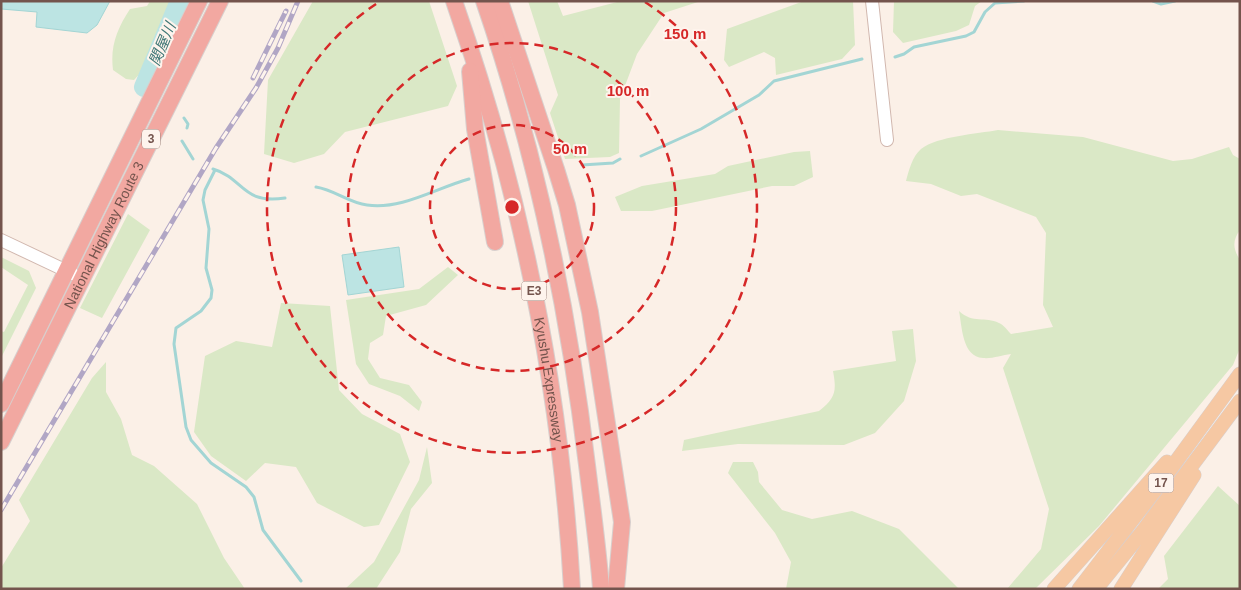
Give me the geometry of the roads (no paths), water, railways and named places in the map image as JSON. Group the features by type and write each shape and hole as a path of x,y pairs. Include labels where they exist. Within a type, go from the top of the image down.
{"highway":[{"name":"National Highway Route 3","path":"1,404 200,1"},
{"name":"National Highway Route 3","path":"1,442 220,1"},
{"name":"Kyushu Expressway","path":"454,1 498,138 534,289 557,439 572,589"},
{"name":"Kyushu Expressway","path":"484,1 525,133 560,284 584,436 601,589"},
{"path":"500,1 567,205 590,312 622,522 616,589"},
{"path":"468,42 475,129 495,242"}],"main road":[{"name":"17","path":"1078,589 1210,417 1240,374"},
{"name":"17","path":"1096,589 1143,531 1240,400"},
{"name":"17","path":"1054,589 1082,560 1152,477 1210,417"},
{"name":"17","path":"1121,589 1184,494 1219,430"}],"street":[{"path":"872,1 887,140"},
{"path":"1,240 83,278"}],"water":[{"path":"1,1 110,1 97,25 87,33 36,27 37,12 1,9"},
{"path":"399,247 404,287 348,295 342,255"}],"waterway":[{"name":"関屋川","path":"144,87 180,1"},
{"path":"895,57 904,54 914,47 966,36 974,32 985,12 995,3 1024,1"},
{"path":"1153,1 1161,4 1175,1"},
{"path":"641,156 701,129 759,95 774,81 862,59"},
{"path":"184,118 188,124 187,128"},
{"path":"182,141 193,159"},
{"path":"582,165 613,163 620,159"},
{"path":"213,169 223,173 244,190 260,198 285,198"},
{"path":"215,170 205,190 203,200 209,229 206,268 212,290 211,298 201,311 176,328 174,344 186,427 191,440 211,463 246,487 254,497 263,530 301,581"},
{"path":"316,187 360,204 380,206 406,201 469,179"}],"railway":[{"path":"1,510 216,148 256,88 278,48 298,1"},
{"path":"253,78 286,11"}]}
